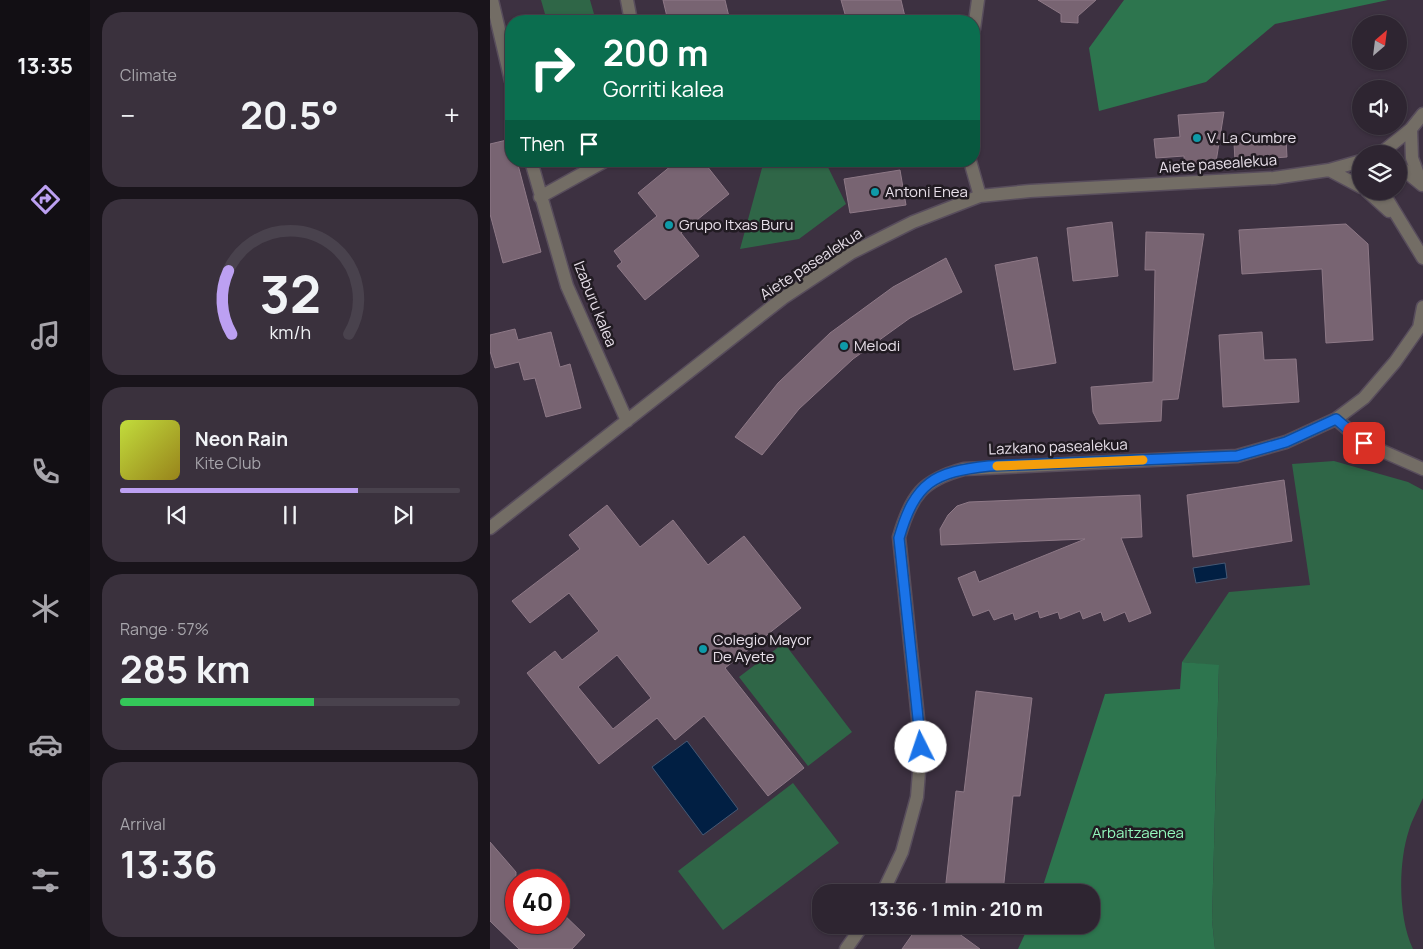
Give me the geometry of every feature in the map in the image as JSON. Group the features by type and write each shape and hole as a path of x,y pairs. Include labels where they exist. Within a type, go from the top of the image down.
{"street":[{"path":"492,0 505,56"},
{"path":"626,0 630,15"},
{"path":"976,15 978,0"},
{"path":"1392,145 1411,129 1423,114"},
{"path":"1411,129 1412,158 1422,185"},
{"name":"Aiete pasealekua","path":"490,528 783,298 851,253 913,222 980,196 1040,190 1274,178 1329,170 1352,164"},
{"name":"Izaburu kalea","path":"532,167 567,286 627,421"},
{"path":"540,197 594,167"},
{"path":"972,167 980,196"},
{"path":"1329,170 1352,182"},
{"path":"1407,173 1422,185"},
{"path":"1377,200 1397,218"},
{"path":"1387,200 1423,258"},
{"path":"1421,325 1423,307"},
{"name":"Lazkano pasealekua","path":"887,884 902,852 918,788 921,747 899,538 905,517 914,498 925,487 942,475 964,469 989,466 1237,456 1286,442 1336,419 1379,383 1421,325"},
{"path":"1336,419 1364,443 1423,469"},
{"path":"846,949 857,934"}],"green space":[{"path":"541,0 590,0 594,15 545,15"},
{"path":"1124,0 1388,0 1275,24 1206,82 1099,111 1089,48"},
{"path":"828,167 846,204 799,239 740,249 762,168"},
{"path":"1334,461 1408,482 1423,490 1423,798 1413,818 1405,843 1401,874 1404,922 1413,949 1215,949 1212,920 1219,666 1182,662 1229,592 1310,585 1292,464"},
{"path":"784,643 852,732 808,766 739,677"},
{"name":"Arbaitzaenea","path":"1182,662 1219,665 1212,920 1215,949 1018,949 1025,934 1100,934 1100,884 1044,884 1105,694 1180,689"},
{"path":"793,783 839,843 723,930 678,871"}],"water":[{"path":"1225,563 1227,578 1196,583 1193,568"},
{"path":"687,741 738,809 703,835 652,767"}],"building":[{"path":"663,0 725,0 729,15 667,15"},
{"path":"841,0 901,0 905,15 845,15"},
{"path":"1038,0 1096,0 1078,16 1078,23 1061,22 1061,14"},
{"name":"V. La Cumbre","path":"1224,112 1216,162 1184,164 1184,156 1156,158 1154,139 1180,137 1178,115"},
{"path":"1286,139 1287,157 1235,161 1234,143"},
{"path":"505,140 505,167 519,167 541,252 503,263 490,214 490,144"},
{"name":"Grupo Itxas Buru","path":"670,167 708,167 729,194 681,233 699,256 645,300 617,266 622,262 614,251 657,216 638,193"},
{"name":"Antoni Enea","path":"900,170 906,205 850,213 844,179"},
{"path":"1112,222 1118,276 1073,281 1067,228"},
{"path":"1346,224 1368,244 1373,340 1326,343 1322,269 1242,274 1239,230"},
{"path":"1146,232 1204,234 1178,399 1162,400 1161,421 1099,424 1093,412 1091,387 1153,382 1155,270 1145,270"},
{"path":"1037,257 1056,363 1014,370 995,265"},
{"name":"Melodi","path":"946,258 962,292 910,318 853,359 799,409 762,455 735,437 778,383 830,333 893,287"},
{"path":"515,329 518,340 551,332 560,367 570,364 581,408 546,417 535,378 524,380 519,362 495,368 490,351 490,335"},
{"path":"1262,332 1264,360 1296,359 1299,402 1223,407 1219,335"},
{"path":"1284,480 1292,541 1193,557 1187,495"},
{"path":"1140,495 1142,537 1121,538 1151,613 1129,622 1125,612 1104,621 1101,612 1083,619 1080,611 1060,619 1058,612 1040,618 1038,611 1015,620 1013,613 994,620 989,610 973,616 958,578 975,571 979,582 1085,539 941,545 940,529 948,515 957,506 969,502"},
{"name":"Colegio Mayor De Ayete","path":"607,505 640,547 673,520 708,565 744,536 801,608 725,668 804,768 768,796 704,716 675,740 657,718 599,764 527,673 555,651 562,660 599,631 569,593 530,623 512,601 580,549 569,535","holes":["617,655 651,698 613,729 578,687"]},
{"path":"976,691 1032,698 1020,796 1013,796 1004,884 946,884 956,791 964,792"},
{"path":"490,842 513,869 505,869 505,934 570,934 570,921 585,935 572,949 519,949 490,921"},
{"path":"913,934 959,934 980,949 902,949"}],"slow traffic":[{"path":"997,466 1143,460"}],"place":[{"name":"V. La Cumbre","path":"1197,138"},
{"name":"Antoni Enea","path":"875,192"},
{"name":"Grupo Itxas Buru","path":"669,225"},
{"name":"Melodi","path":"844,346"},
{"name":"Colegio Mayor De Ayete","path":"703,649"}],"route":[{"path":"921,747 914,665 899,538 905,517 914,498 925,487 942,475 964,469 989,466 1237,456 1286,442 1336,419 1364,443"}]}
